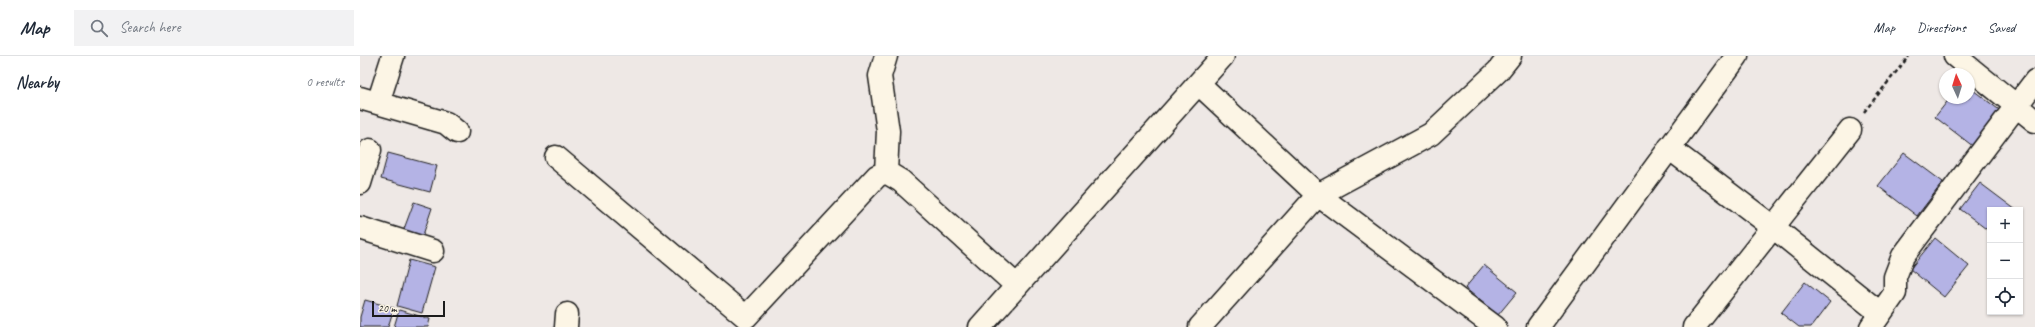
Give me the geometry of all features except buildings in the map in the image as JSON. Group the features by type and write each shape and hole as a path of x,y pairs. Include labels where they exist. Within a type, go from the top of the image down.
{"street":[{"path":"393,56 369,100 446,123 457,132"},
{"path":"886,56 880,76 888,131 886,172"},
{"path":"980,327 1223,56"},
{"path":"1200,327 1318,195 1431,134 1498,71 1510,56"},
{"path":"1538,327 1737,56"},
{"path":"1955,56 2035,121"},
{"path":"1669,148 1773,227 1875,320 1895,294 1895,277 1903,256 2035,81"},
{"path":"1199,84 1318,195 1494,327"},
{"path":"1694,327 1850,130"},
{"path":"360,183 370,150"},
{"path":"556,157 742,322 877,176 886,172"},
{"path":"886,172 902,181 1016,286"},
{"path":"360,228 433,251"}],"path":[{"path":"1850,130 1908,56"}]}
